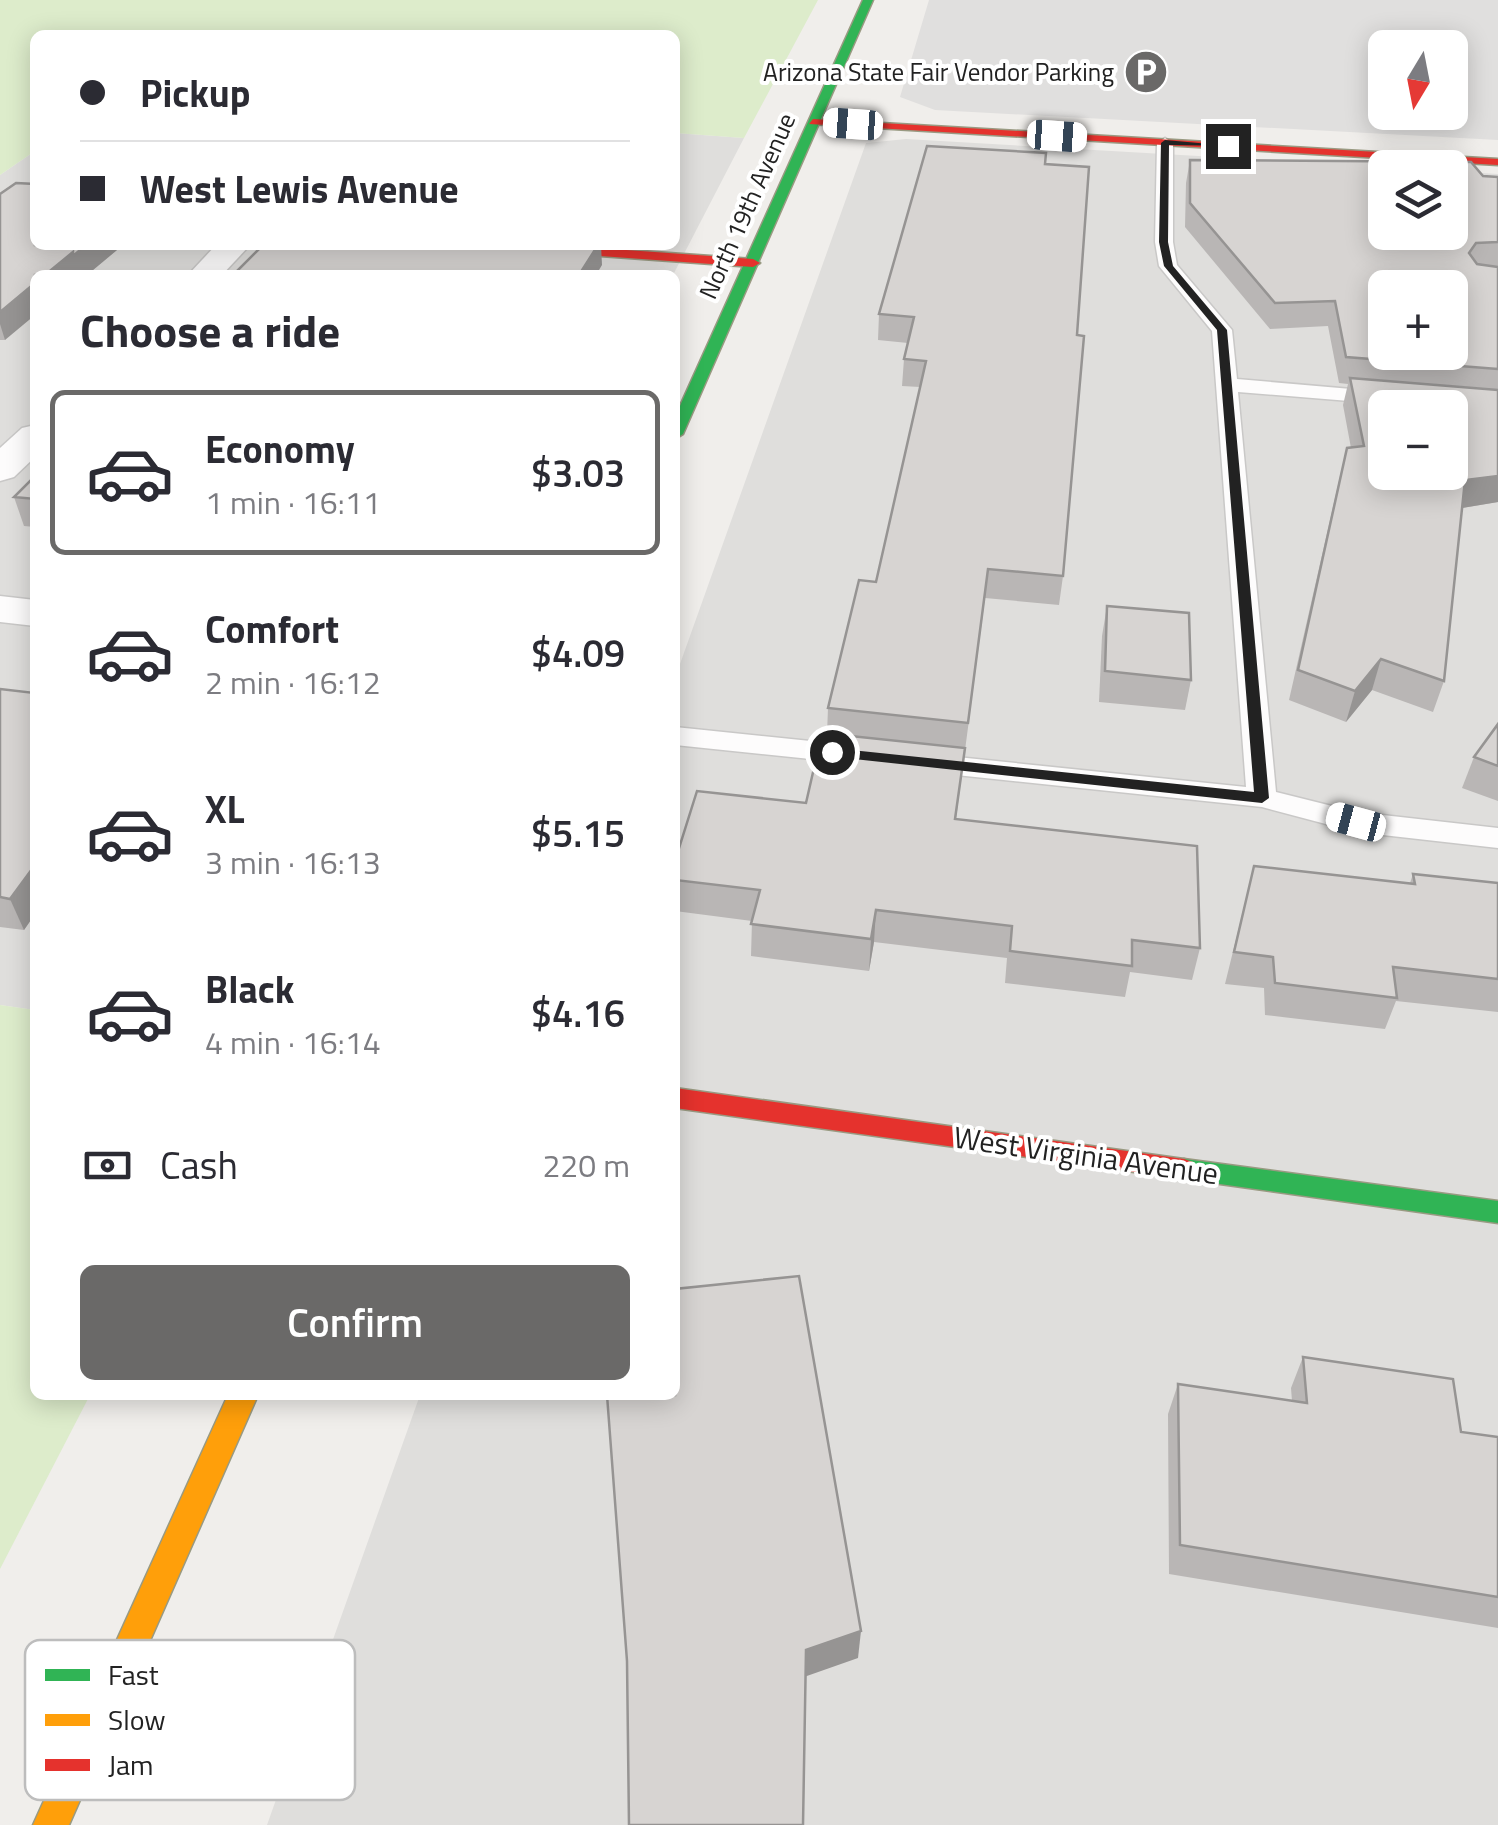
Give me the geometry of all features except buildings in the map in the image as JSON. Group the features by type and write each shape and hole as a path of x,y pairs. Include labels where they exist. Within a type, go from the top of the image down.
{"main road":[{"name":"North 19th Avenue","path":"680,421 868,0"},
{"path":"814,122 1498,162"},
{"path":"573,250 752,263"},
{"name":"West Virginia Avenue","path":"680,1099 1498,1212"},
{"path":"134,1640 242,1400"},
{"path":"51,1825 62,1800"}],"street":[{"path":"209,270 229,250"},
{"path":"0,469 30,441"},
{"path":"0,609 30,612"}],"lane":[{"path":"1165,143 1164,242 1168,266 1222,330 1262,798"},
{"path":"1226,385 1368,396"},
{"path":"680,737 1262,798 1356,822 1498,838"}],"shaded area":[{"name":"Arizona State Fair Vendor Parking","path":"929,0 1498,0 1498,140 935,110 900,97"},
{"path":"680,133 744,138 676,270 30,270 30,1009 0,1005 0,175 30,154 30,250 680,250"},
{"path":"906,139 1368,166 1368,250 1468,250 1468,172 1498,174 1498,1825 267,1825 276,1800 355,1800 355,1640 333,1640 418,1400 680,1400 680,664 866,143"}],"green space":[{"path":"0,0 818,0 744,138 680,133 680,30 30,30 30,154 0,175"},
{"path":"0,1005 30,1009 30,1400 87,1400 0,1569"}],"traffic: fast":[{"path":"680,423 868,0"},
{"path":"1184,1169 1498,1212"}],"traffic: slow":[{"path":"134,1640 241,1400"},
{"path":"51,1825 62,1800"}],"traffic: jam":[{"path":"813,122 1498,162"},
{"path":"572,250 753,263"},
{"path":"680,1099 1184,1169"}],"place":[{"name":"Arizona State Fair Vendor Parking","path":"1146,72"}],"route":[{"path":"832,752 1262,798 1250,697 1222,330 1168,266 1164,242 1165,143 1228,146"}]}
